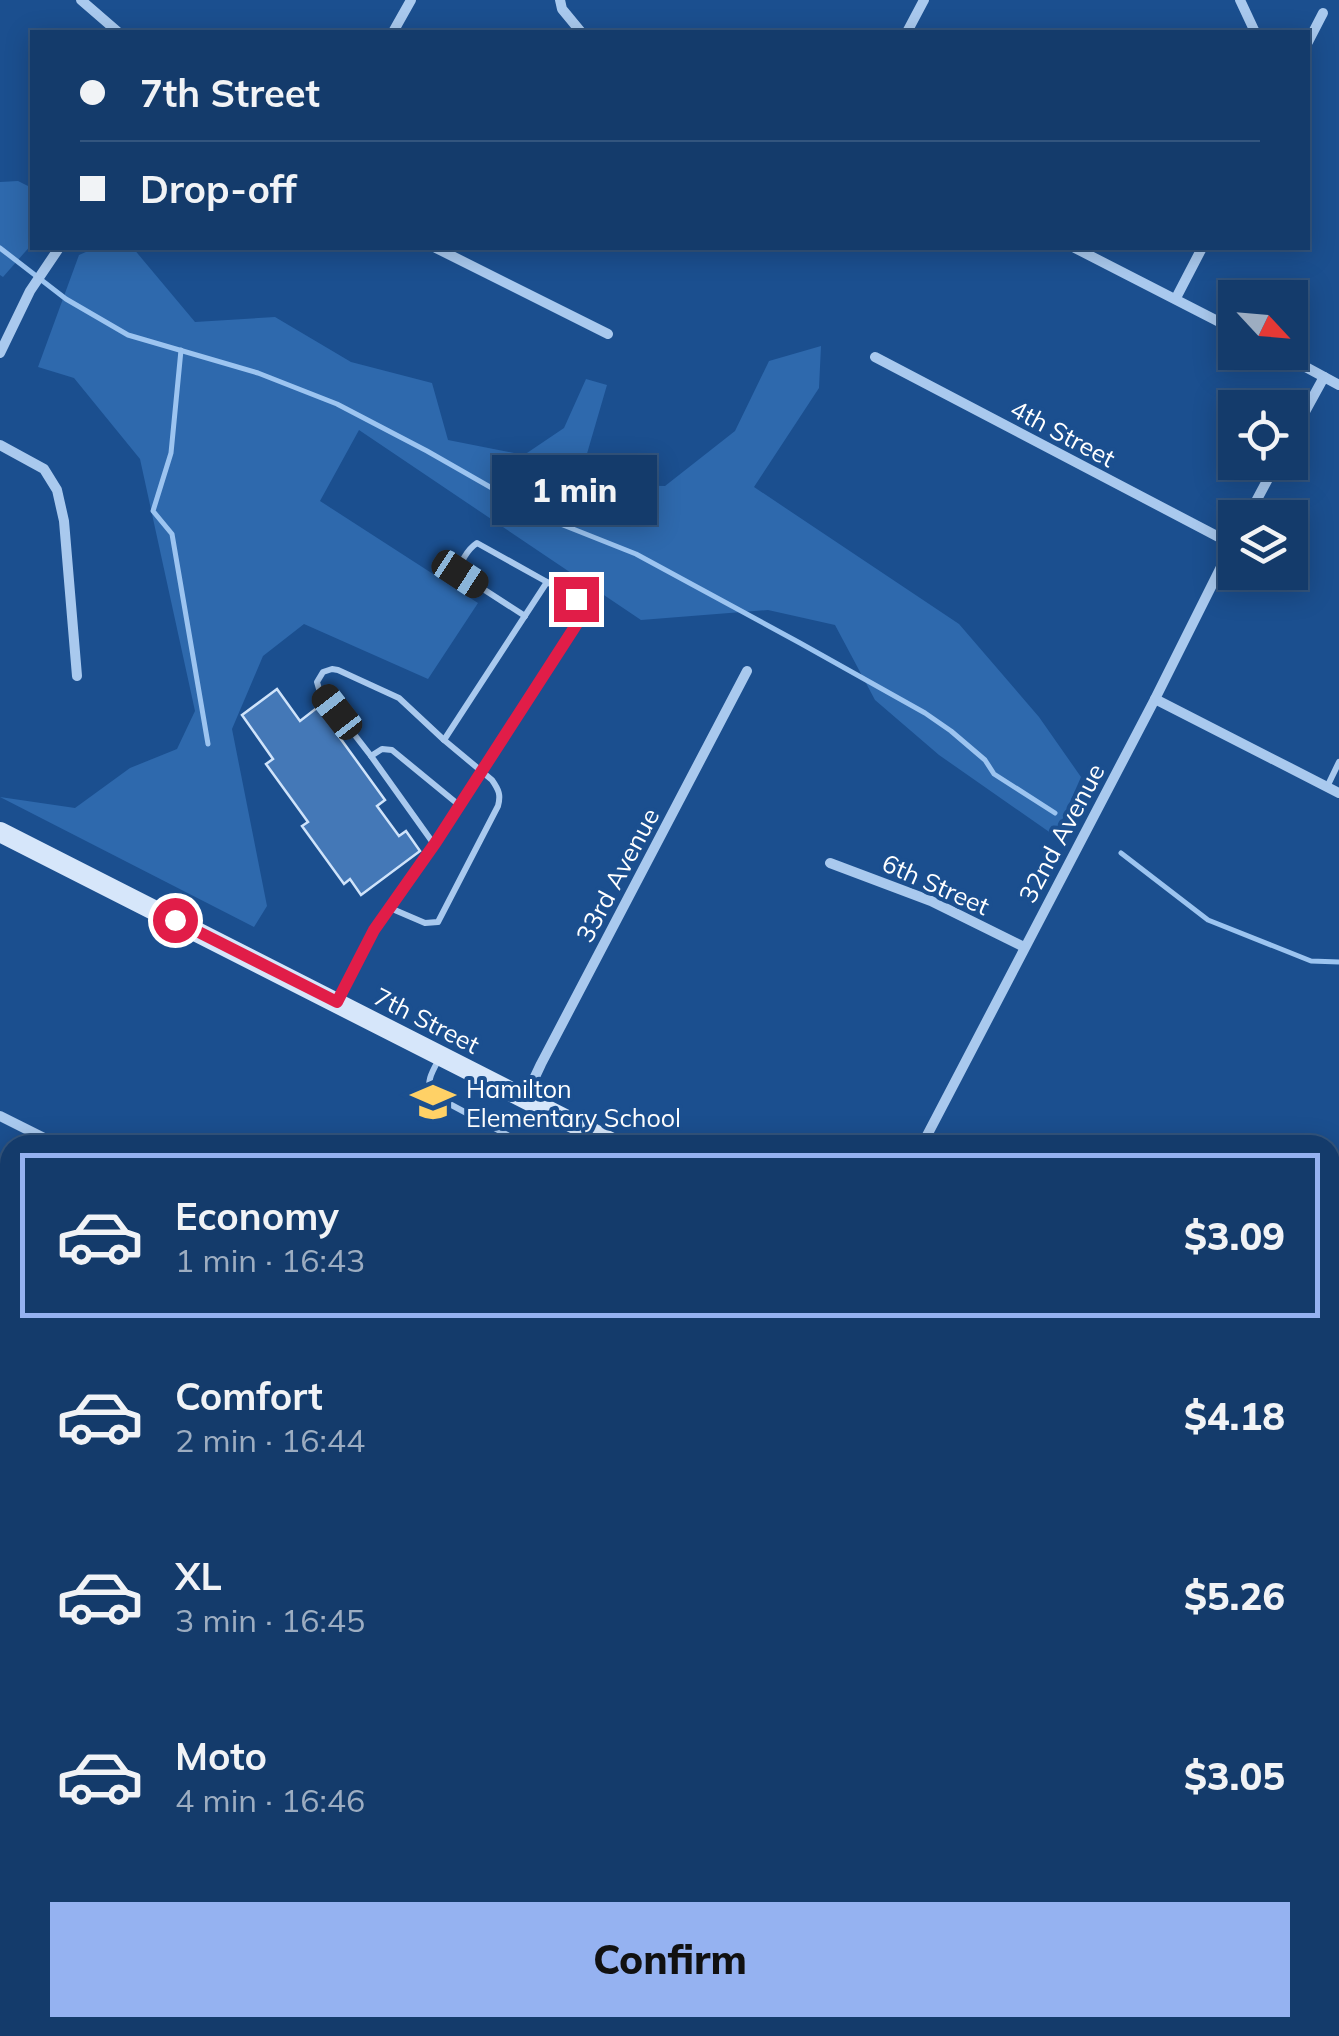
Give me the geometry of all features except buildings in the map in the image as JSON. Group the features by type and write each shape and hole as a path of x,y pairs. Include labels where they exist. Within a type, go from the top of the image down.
{"street":[{"path":"81,0 116,30"},
{"path":"395,30 411,0"},
{"path":"560,0 562,9 579,30"},
{"path":"909,30 924,0"},
{"path":"1240,0 1254,30"},
{"path":"1310,38 1323,13"},
{"path":"0,354 30,291 59,250"},
{"path":"440,250 608,334"},
{"path":"1079,250 1218,321"},
{"path":"1176,298 1201,250"},
{"name":"4th Street","path":"874,356 1218,534"},
{"path":"1308,368 1339,385"},
{"path":"1308,406 1324,377"},
{"path":"0,445 44,469 57,490 64,521 76,676"},
{"name":"32nd Avenue","path":"927,1135 1218,573"},
{"name":"33rd Avenue","path":"525,1098 746,672"},
{"path":"1154,699 1339,792"},
{"name":"7th Street","path":"0,832 597,1135"},
{"name":"6th Street","path":"830,863 931,900 1024,946"},
{"path":"0,1116 38,1135"}],"lane":[{"path":"337,1002 369,939 578,622 582,606 576,599 474,545 460,564 460,574 525,616"},
{"path":"444,740 547,582"},
{"path":"390,908 424,923 438,922 498,806 498,788 399,698 338,670 326,670 318,682 319,689 436,842"},
{"path":"372,756 382,749 392,750 459,805"},
{"path":"1327,786 1339,762"},
{"path":"440,1055 430,1078 431,1094 506,1135"}],"shaded area":[{"path":"18,181 30,187 30,246 3,277 0,275 0,182"},
{"path":"90,250 135,250 195,322 275,317 351,362 432,383 448,440 524,455 564,428 586,379 607,385 586,457 620,485 665,486 735,431 769,361 821,346 819,388 754,487 959,624 1039,717 1081,777 1055,836 939,755 875,700 835,625 768,610 641,620 359,430 320,501 478,603 428,679 304,624 263,656 232,729 267,906 254,927 0,797 75,808 130,768 177,749 195,711 140,459 74,378 38,367 79,255"}],"waterway":[{"path":"0,248 66,299 128,335 258,373 337,404 518,503 636,554 925,713 985,760 994,774 1055,813"},
{"path":"181,350 171,453 153,511 172,534 208,744"},
{"path":"1121,853 1208,920 1311,961 1339,962"}],"place":[{"name":"Hamilton Elementary School","path":"433,1102"}],"route":[{"path":"175,920 337,1002 374,930 436,842 578,622 582,606 576,599"}]}
